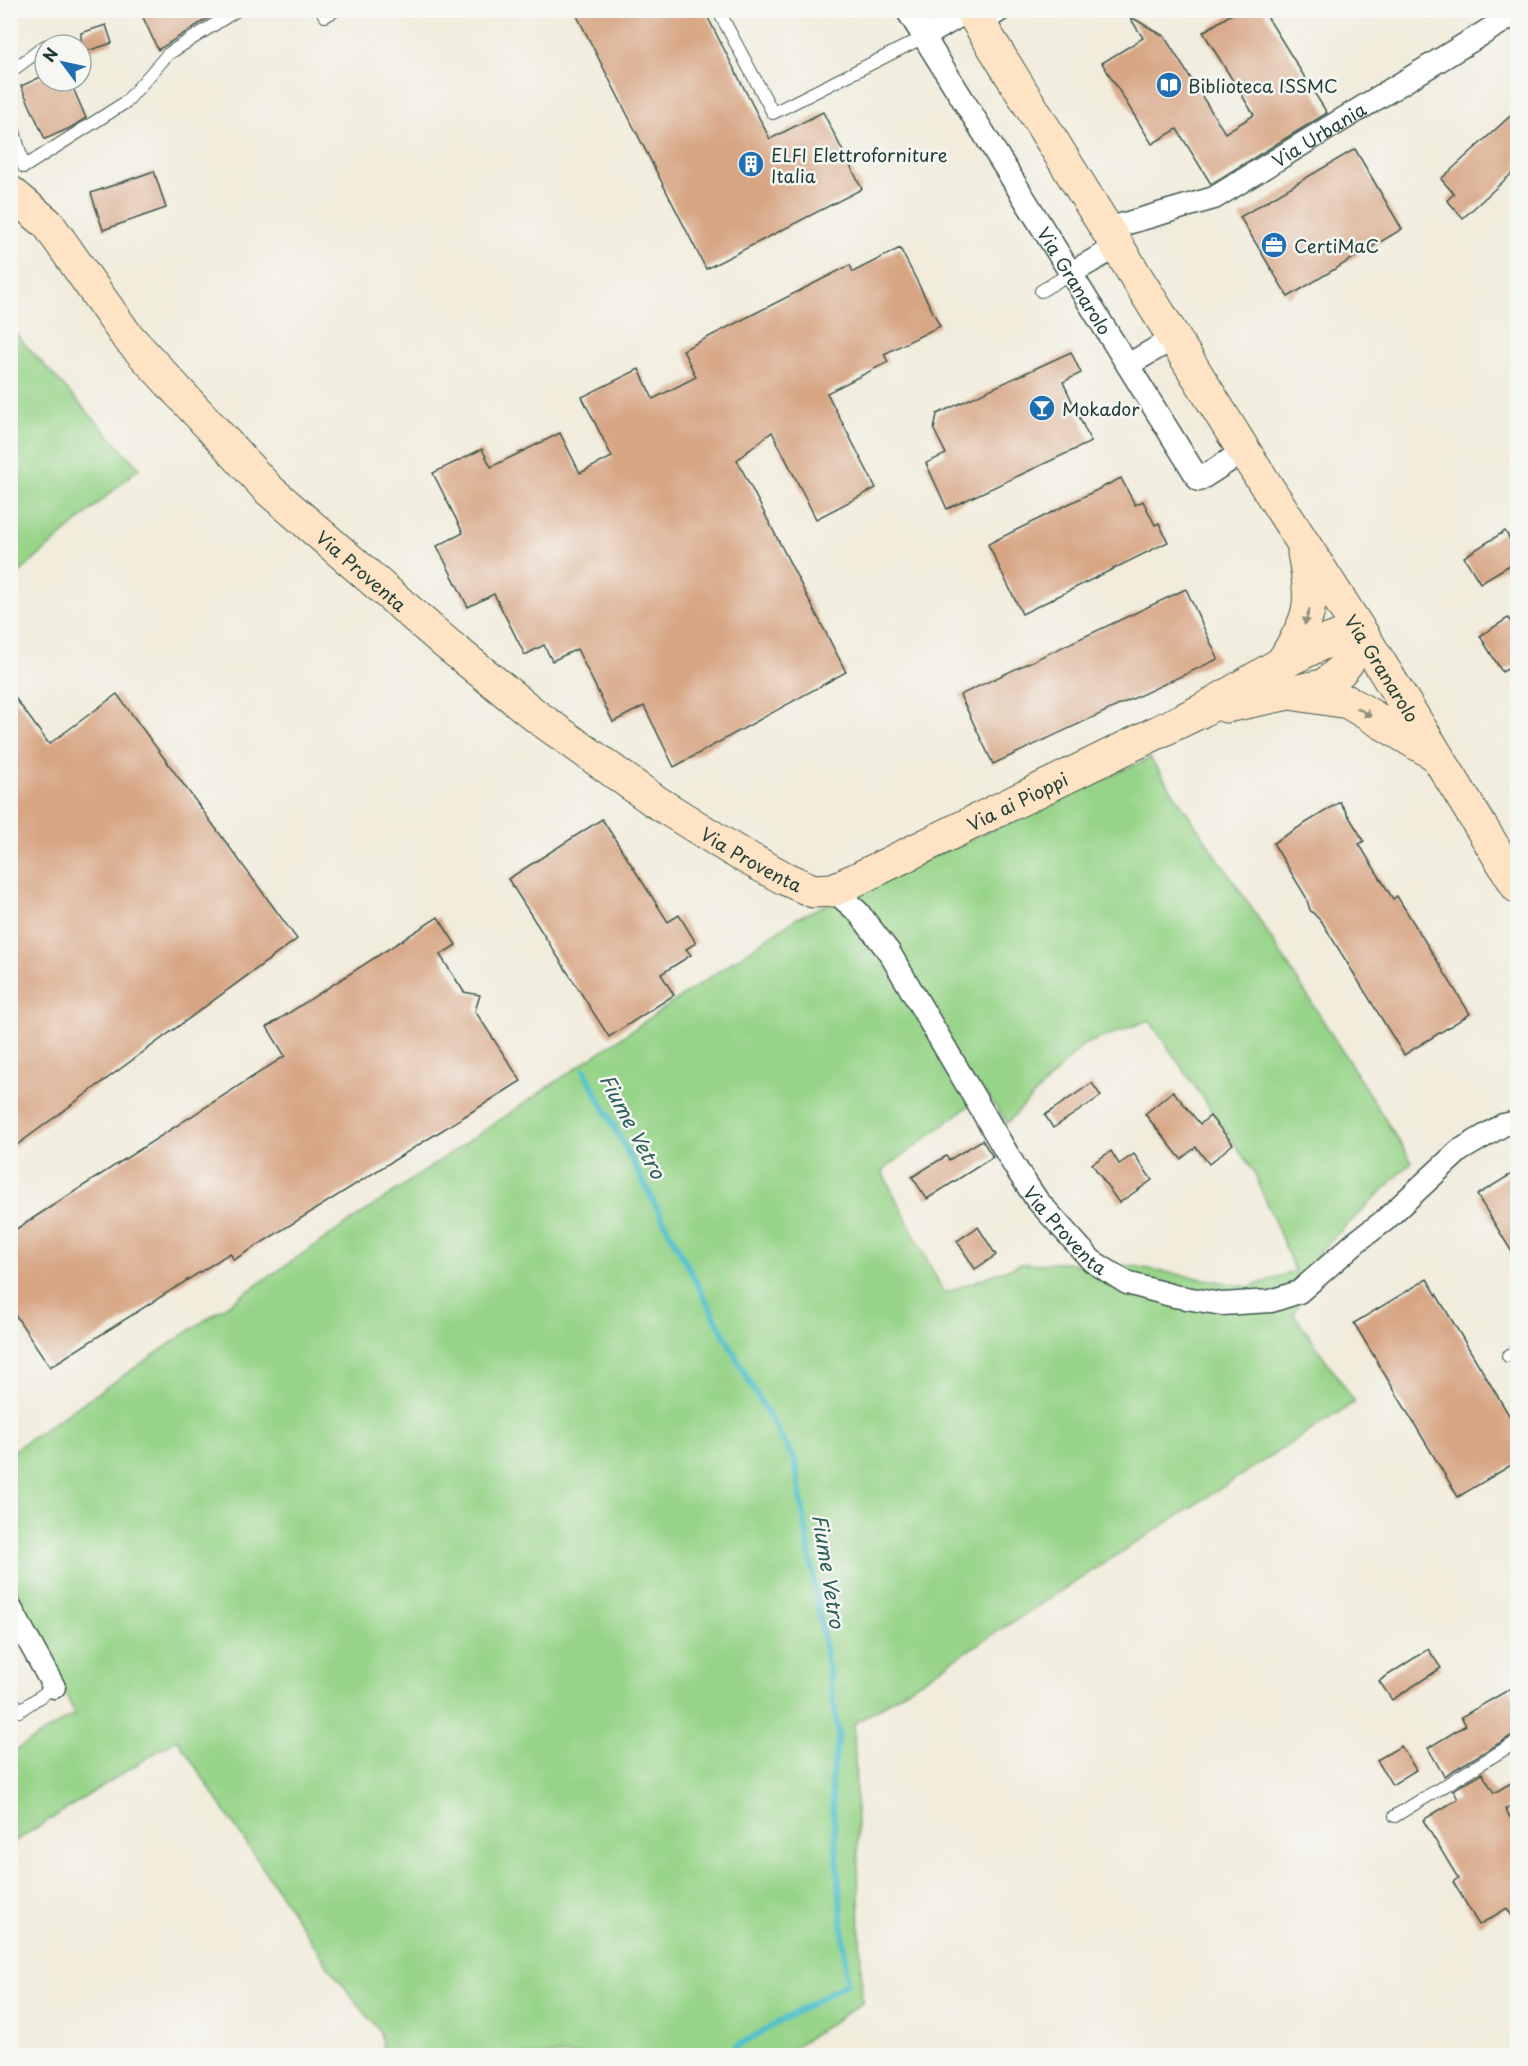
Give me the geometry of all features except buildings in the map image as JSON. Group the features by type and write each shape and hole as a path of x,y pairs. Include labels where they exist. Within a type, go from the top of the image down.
{"street":[{"name":"Via Granarolo","path":"907,10 1199,480 1244,451"},
{"name":"Via Urbania","path":"1071,273 1113,237 1146,219 1214,198 1518,12"},
{"name":"Via Granarolo","path":"924,37 980,14 1174,338 1363,636 1518,887"},
{"name":"Via Proventa","path":"16,182 126,335 268,489 447,644 536,716 686,821 733,850 813,891 833,890 858,912 889,952 1015,1167 1037,1200 1092,1261 1127,1283 1174,1296 1222,1304 1271,1301 1299,1292 1356,1242 1384,1221 1459,1151 1503,1125 1518,1122"},
{"path":"1128,365 1174,338"},
{"name":"Via ai Pioppi","path":"1285,678 1310,608 1310,592 1301,539"},
{"name":"Via ai Pioppi","path":"833,890 1202,711 1285,678 1320,644 1339,637 1363,636"},
{"path":"1285,678 1348,702 1437,756"},
{"path":"10,1606 54,1687"}],"lane":[{"path":"16,182 126,102 168,54 237,10"},
{"path":"322,10 325,16 336,10"},
{"path":"718,10 773,113 924,37"},
{"path":"10,72 33,55"},
{"path":"10,117 16,182"},
{"path":"1041,291 1071,273"},
{"path":"10,1696 19,1711 54,1687"},
{"path":"1395,1816 1518,1741"}],"green space":[{"path":"10,328 139,468 11,580 10,580"},
{"path":"1150,758 1255,913 1412,1162 1318,1253 1294,1314 1355,1402 854,1724 862,2003 782,2055 384,2055 380,2032 328,1966 177,1739 11,1844 11,1753 75,1714 11,1580 11,1452 797,918","holes":["1149,1020 1254,1172 1295,1271 1249,1287 1133,1266 1021,1264 944,1293 882,1171 986,1093 1007,1123 1083,1045"]}],"waterway":[{"name":"Fiume Vetro","path":"584,1070 746,1376 795,1461 839,1735 831,1783 847,1983 720,2056"}],"place":[{"name":"Biblioteca ISSMC","path":"1169,85"},
{"name":"ELFI Elettroforniture Italia","path":"751,164"},
{"name":"CertiMaC","path":"1274,245"},
{"name":"Mokador","path":"1042,408"}]}
